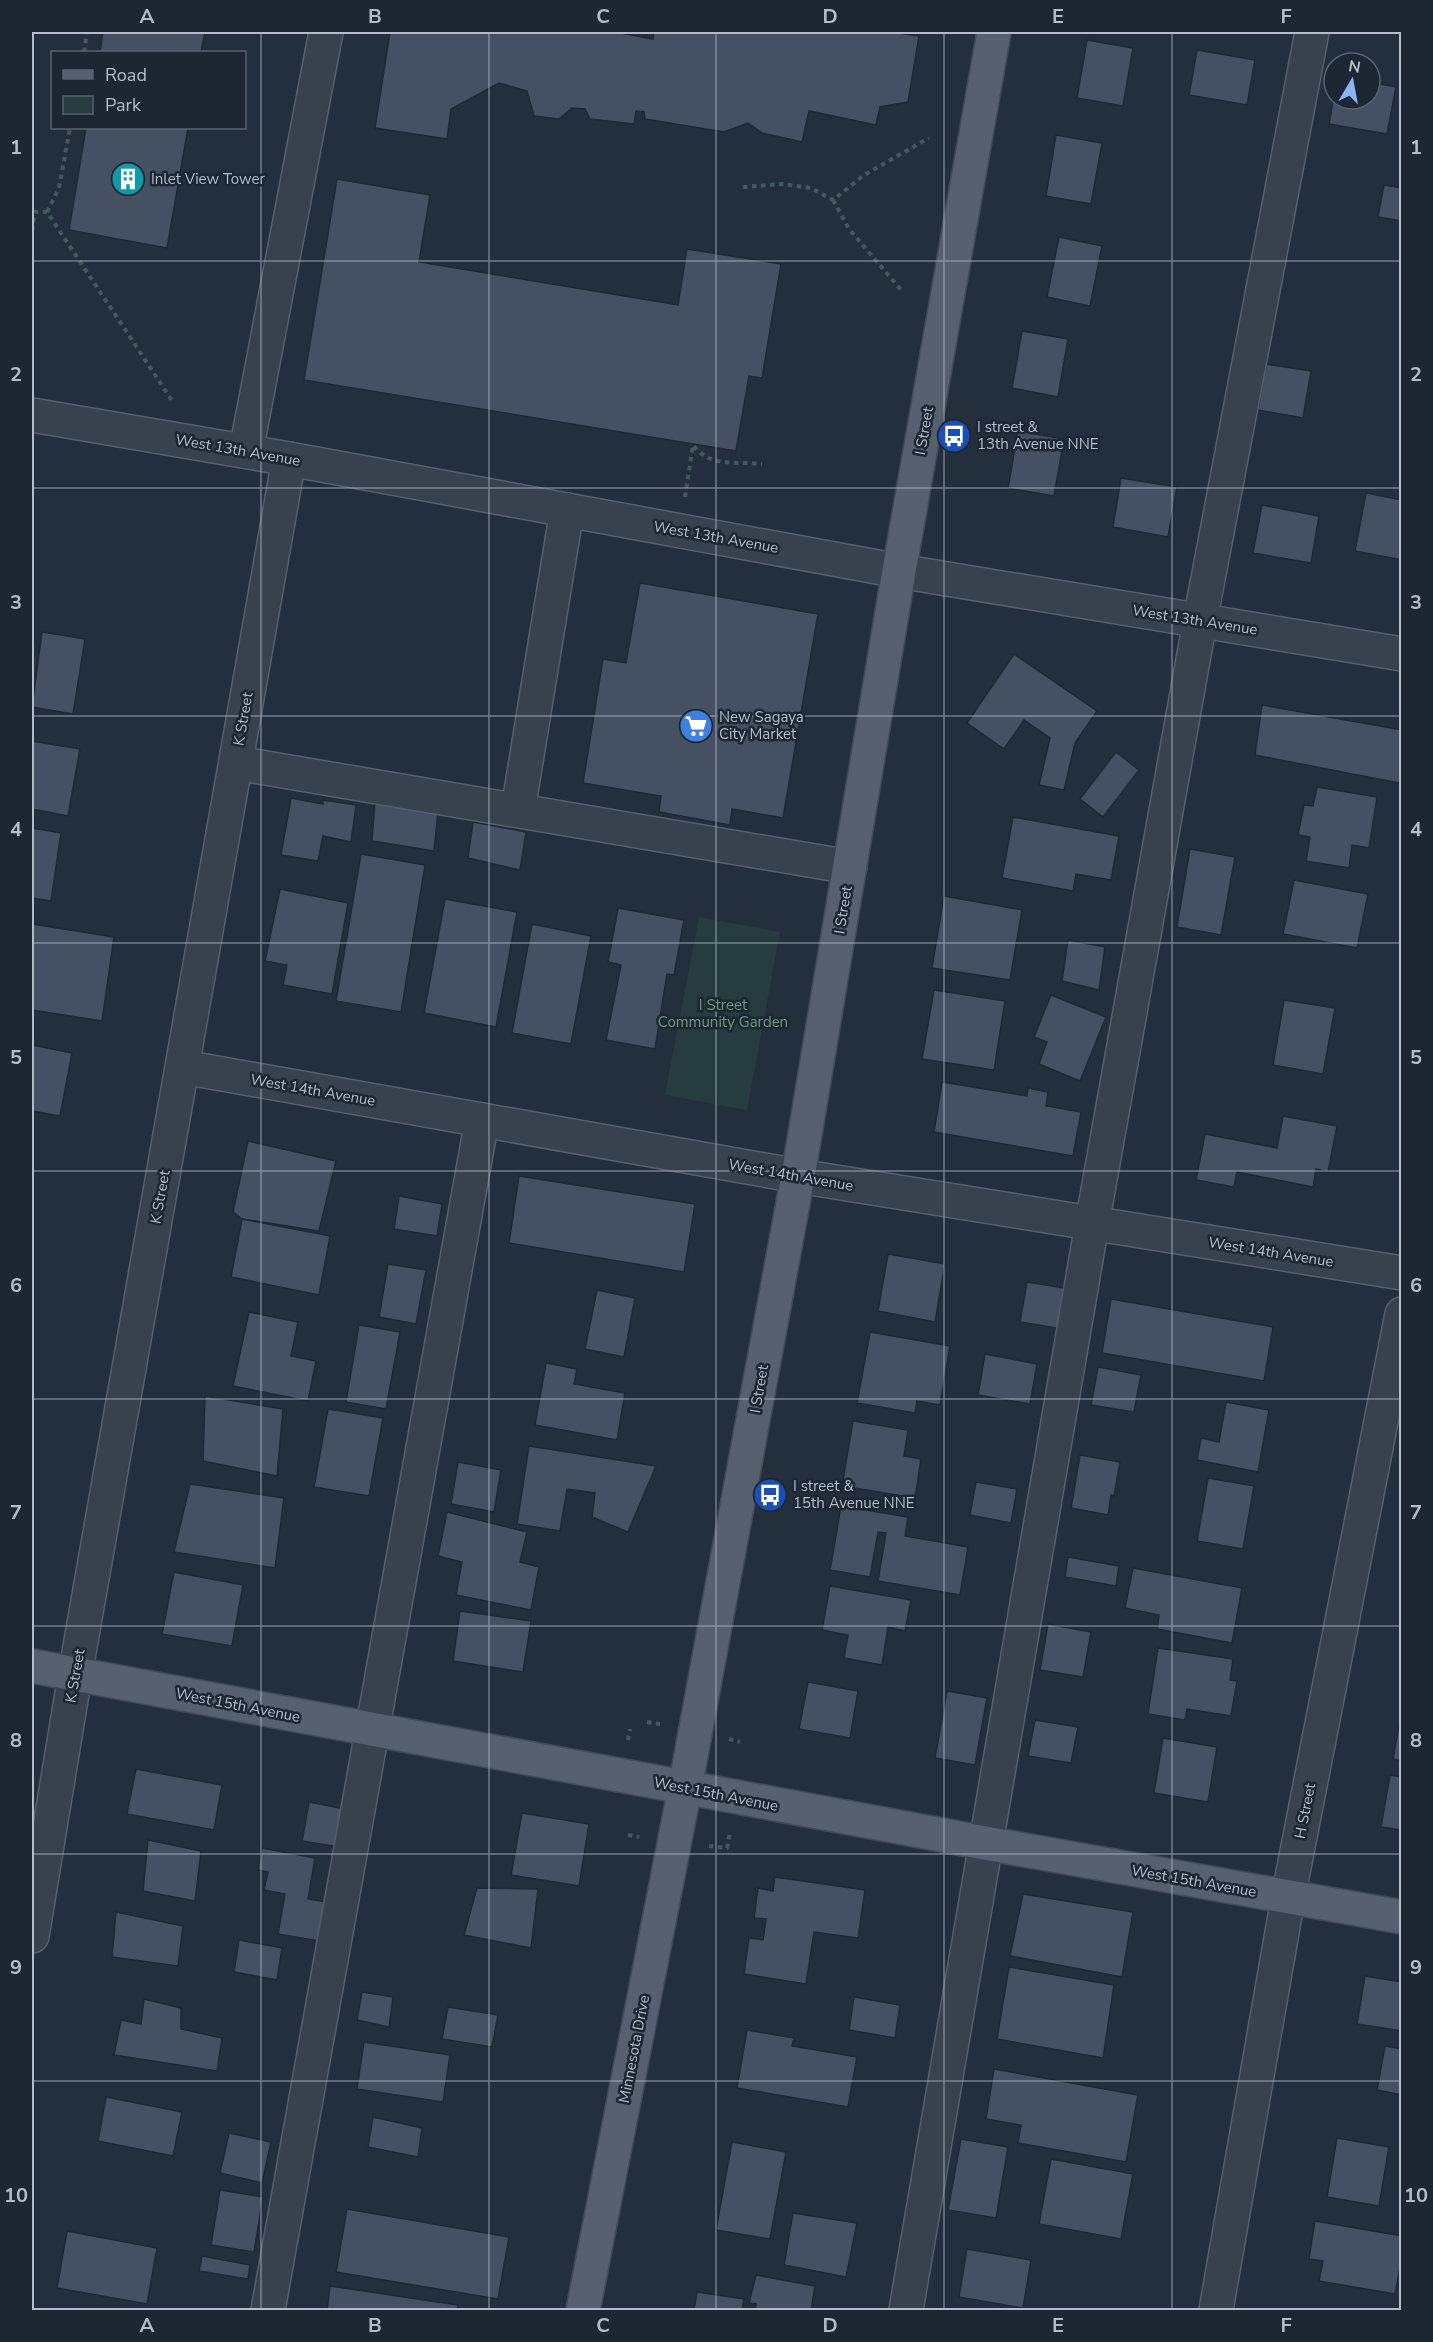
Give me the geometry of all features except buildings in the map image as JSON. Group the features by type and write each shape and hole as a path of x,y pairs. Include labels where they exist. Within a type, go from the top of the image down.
{"main road":[{"name":"I Street","path":"686,1788 798,1176 899,571 994,32"},
{"name":"West 15th Avenue","path":"32,1666 985,1843 1401,1917"},
{"name":"Minnesota Drive","path":"583,2310 686,1788"}],"street":[{"path":"246,451 326,32"},
{"path":"906,2310 1092,1224 1200,621 1312,32"},
{"name":"West 13th Avenue","path":"32,415 246,451 899,571 1401,654"},
{"name":"K Street","path":"32,1936 75,1675 289,459"},
{"path":"518,810 567,510"},
{"path":"236,763 850,867"},
{"name":"West 14th Avenue","path":"183,1067 798,1176 1401,1273"},
{"path":"268,2310 482,1120"},
{"name":"H Street","path":"1216,2310 1288,1898 1401,1314"}],"path":[{"path":"84,51 87,32"},
{"path":"47,212 59,188 70,129"},
{"path":"833,200 864,175 929,138"},
{"path":"743,187 782,184 811,188 833,200 849,229 902,291"},
{"path":"32,231 35,212 47,212"},
{"path":"47,212 177,407"},
{"path":"685,498 693,445 700,454 714,461 762,464"}],"green space":[{"name":"I Street Community Garden","path":"699,917 780,932 747,1110 665,1095"}],"place":[{"name":"Inlet View Tower","path":"128,179"},
{"name":"I street & 13th Avenue NNE","path":"954,436"},
{"name":"New Sagaya City Market","path":"696,726"},
{"name":"I street & 15th Avenue NNE","path":"770,1495"}]}
